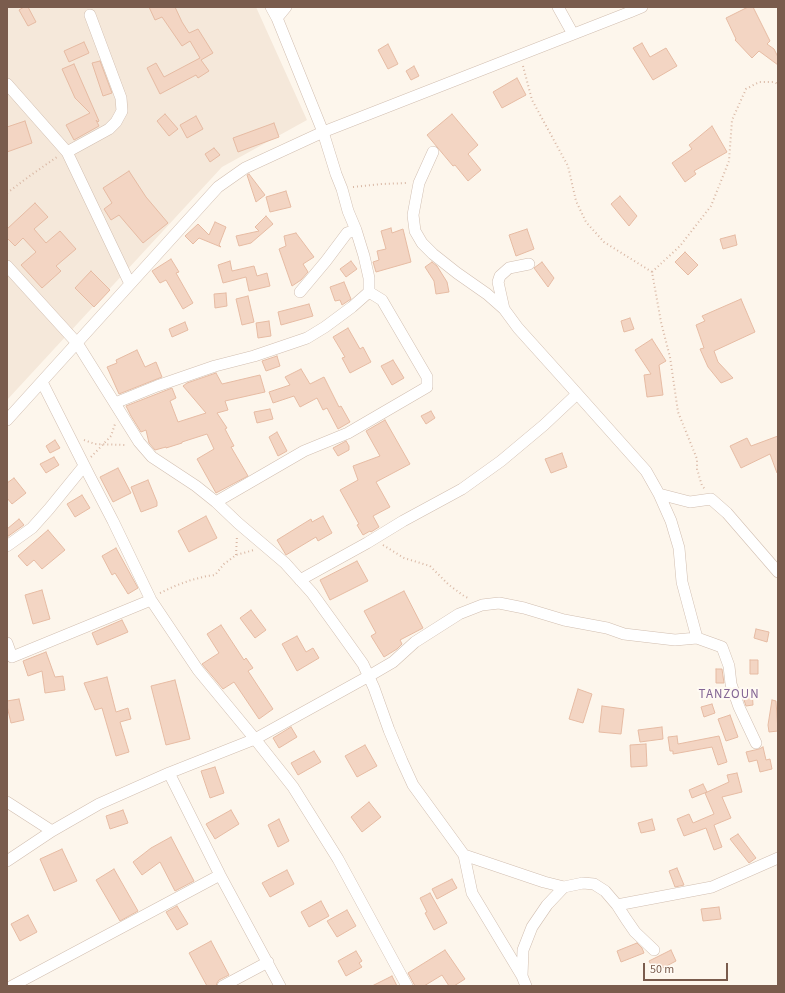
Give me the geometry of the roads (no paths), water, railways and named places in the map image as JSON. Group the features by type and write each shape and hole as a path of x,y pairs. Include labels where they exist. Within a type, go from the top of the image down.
{"street":[{"path":"116,406 157,386 215,366 254,356 307,338 352,307 368,292 369,278 364,256 323,132 278,18 271,7"},
{"path":"278,18 286,7"},
{"path":"558,7 573,34"},
{"path":"9,414 42,382 218,187 245,168 323,132 642,7"},
{"path":"67,152 109,129 116,122 122,111 120,98 90,15"},
{"path":"7,84 67,152 130,284"},
{"path":"433,152 420,183 413,215 415,231 422,243 456,274 488,294 504,309 518,328 646,471 659,494 671,521 679,548 682,582 697,638"},
{"path":"300,292 347,233 356,230"},
{"path":"504,309 498,282 500,276 509,268 529,264"},
{"path":"7,266 77,343 139,442 152,456 196,486 216,502 285,563 312,594 342,634 363,664 369,676 396,749 413,785 464,855 472,893 524,981"},
{"path":"216,502 304,451 348,433 427,387 427,377 382,300 368,292"},
{"path":"42,382 152,600 198,670 256,739 292,787 338,859 407,986"},
{"path":"300,580 462,489 501,461 544,425 577,394"},
{"path":"7,546 32,528 84,466"},
{"path":"659,494 690,502 711,499 727,513 778,572"},
{"path":"7,643 9,657 152,600"},
{"path":"7,861 99,804 169,772 256,739 393,662 415,642 460,614 482,605 499,603 524,608 564,620 607,628 624,634 675,640 697,638 722,647 729,666 732,684 739,707 756,743"},
{"path":"169,772 220,875 280,986"},
{"path":"7,802 52,832"},
{"path":"464,855 564,888 583,883 594,884 605,891 617,905 635,932 654,950"},
{"path":"617,905 712,887 778,858"},
{"path":"12,986 220,875"},
{"path":"524,981 523,950 532,927 547,906 564,888"},
{"path":"223,986 268,962"}],"district":[{"name":"TANZOUN","path":"729,695"}]}
